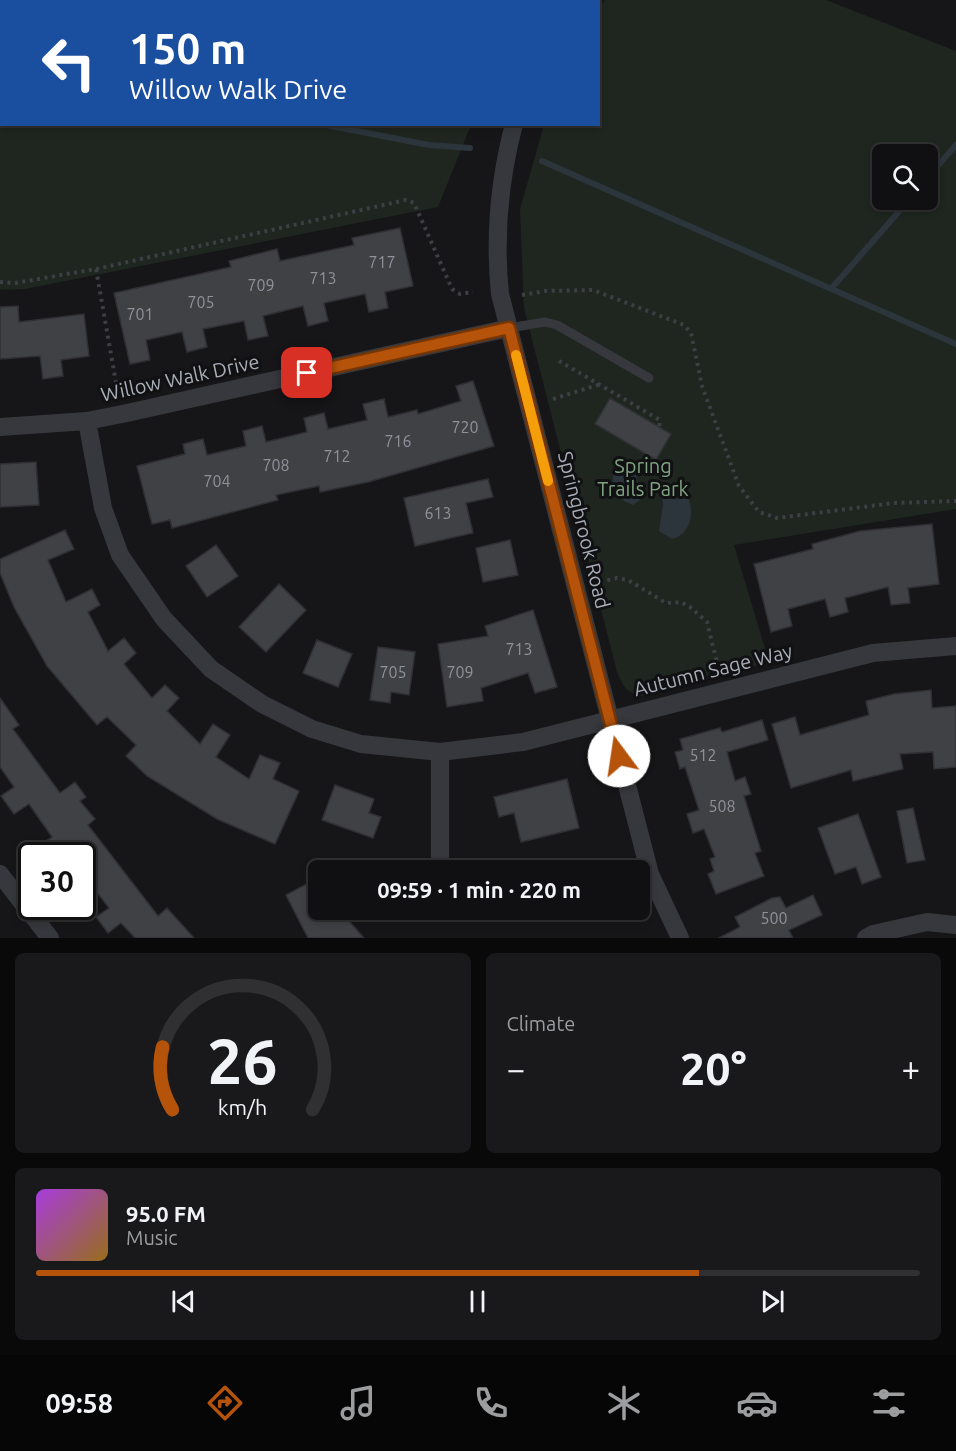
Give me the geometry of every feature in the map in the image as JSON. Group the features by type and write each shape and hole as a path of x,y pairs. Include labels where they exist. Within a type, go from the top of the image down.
{"street":[{"name":"Springbrook Road","path":"514,126 502,172 497,260 500,294 650,874 680,938"},
{"name":"Willow Walk Drive","path":"0,427 87,421 509,328"},
{"name":"Autumn Sage Way","path":"87,421 103,508 120,555 164,619 211,669 262,704 312,729 361,744 440,752 523,742 873,653 956,646"},
{"path":"440,752 440,860"},
{"path":"0,874 50,938"},
{"path":"866,938 873,934 927,922 956,925"}],"lane":[{"path":"509,328 545,322 557,325 649,378"}],"path":[{"path":"0,282 15,283 96,269 406,200 414,203 452,289 460,294 473,292"},
{"path":"96,269 118,394"},
{"path":"522,295 593,290 684,325 691,333 702,386 740,486 759,512 777,518 894,503 956,501"},
{"path":"559,361 660,420 659,428"},
{"path":"553,399 601,384"},
{"path":"600,582 616,578 628,580 666,603 681,602 690,607 707,622 719,671"}],"green space":[{"name":"Spring Trails Park","path":"605,0 826,0 956,51 956,509 734,545 769,662 642,696 632,693 621,681 524,308 520,209 544,126 600,126 600,7"},
{"path":"0,126 471,126 438,207 25,289 0,290"}],"shaded area":[{"path":"627,460 636,468 641,493 641,499 633,505 624,501 612,485 615,467"},
{"path":"671,482 686,493 691,510 687,528 681,535 672,539 659,531 663,505 661,491"}],"building":[{"path":"400,228 413,286 385,292 388,308 369,312 365,294 324,303 328,321 308,326 303,306 263,316 268,336 248,340 244,321 203,329 207,347 187,352 182,332 146,340 150,360 130,364 114,293 231,267 229,261 277,249 280,261 354,245 352,238"},
{"path":"18,306 19,322 84,314 89,356 61,360 63,376 43,379 40,356 0,359 0,307"},
{"path":"473,381 494,446 368,482 320,492 319,486 276,495 278,500 172,528 170,520 152,524 137,466 185,454 183,444 203,439 207,455 246,446 243,431 262,426 266,442 307,432 304,418 324,413 328,429 367,420 363,404 384,399 388,417 417,410 418,414 461,401 456,386"},
{"path":"610,398 671,434 656,460 595,424"},
{"path":"36,462 39,505 0,507 0,464"},
{"path":"488,479 493,497 466,503 473,533 415,546 404,498"},
{"path":"932,524 939,584 908,588 910,603 891,605 888,587 845,598 848,612 830,617 825,599 788,609 792,626 771,632 754,564 813,549 812,544 860,531"},
{"path":"65,530 74,549 48,560 66,602 92,589 100,605 88,612 108,651 124,638 136,653 124,664 152,698 165,685 179,698 167,711 200,744 213,724 230,735 216,757 249,779 260,755 280,763 273,779 299,791 275,844 217,819 147,776 126,756 136,745 107,717 97,725 47,666 14,607 0,573 0,559"},
{"path":"510,540 518,575 483,582 476,548"},
{"path":"216,545 238,576 207,597 186,566"},
{"path":"279,584 306,610 266,652 239,627"},
{"path":"533,610 557,687 535,693 528,673 481,688 483,701 447,707 438,644 488,636 485,626"},
{"path":"317,640 352,654 338,687 303,673"},
{"path":"378,647 415,652 409,695 391,692 390,703 370,700"},
{"path":"931,690 932,708 956,706 956,767 934,769 933,752 900,754 903,769 853,781 851,770 791,788 772,724 795,717 800,735 869,715 866,701 894,694"},
{"path":"0,698 19,725 13,729 60,793 75,782 86,797 80,801 95,819 88,825 158,916 167,908 194,938 135,938 121,923 108,933 96,917 109,908 96,891 96,842 44,842 52,837 29,804 14,814 1,796 14,787 0,767"},
{"path":"762,720 768,740 727,752 735,781 745,777 751,794 744,796 761,851 755,853 764,876 716,894 708,874 714,871 710,859 715,857 704,829 693,833 687,814 699,810 685,767 680,769 675,752 683,750 680,739 720,728 722,732"},
{"path":"567,779 579,828 521,842 514,813 499,817 494,797"},
{"path":"335,785 374,799 369,813 381,817 373,838 322,820"},
{"path":"913,808 925,860 907,863 897,811"},
{"path":"858,814 881,877 862,884 856,867 835,874 818,828"},
{"path":"308,883 308,920 351,920 349,921 364,938 308,938 286,895"},
{"path":"813,895 822,915 789,930 793,938 719,938 740,927 735,917 772,898 780,897 786,908"}],"waterway":[{"path":"331,126 429,145 470,148"},
{"path":"938,165 956,145"},
{"path":"542,161 956,344"},
{"path":"831,289 900,210"}],"slow traffic":[{"path":"516,355 548,481"}],"route":[{"path":"307,373 509,328 619,756"}]}
